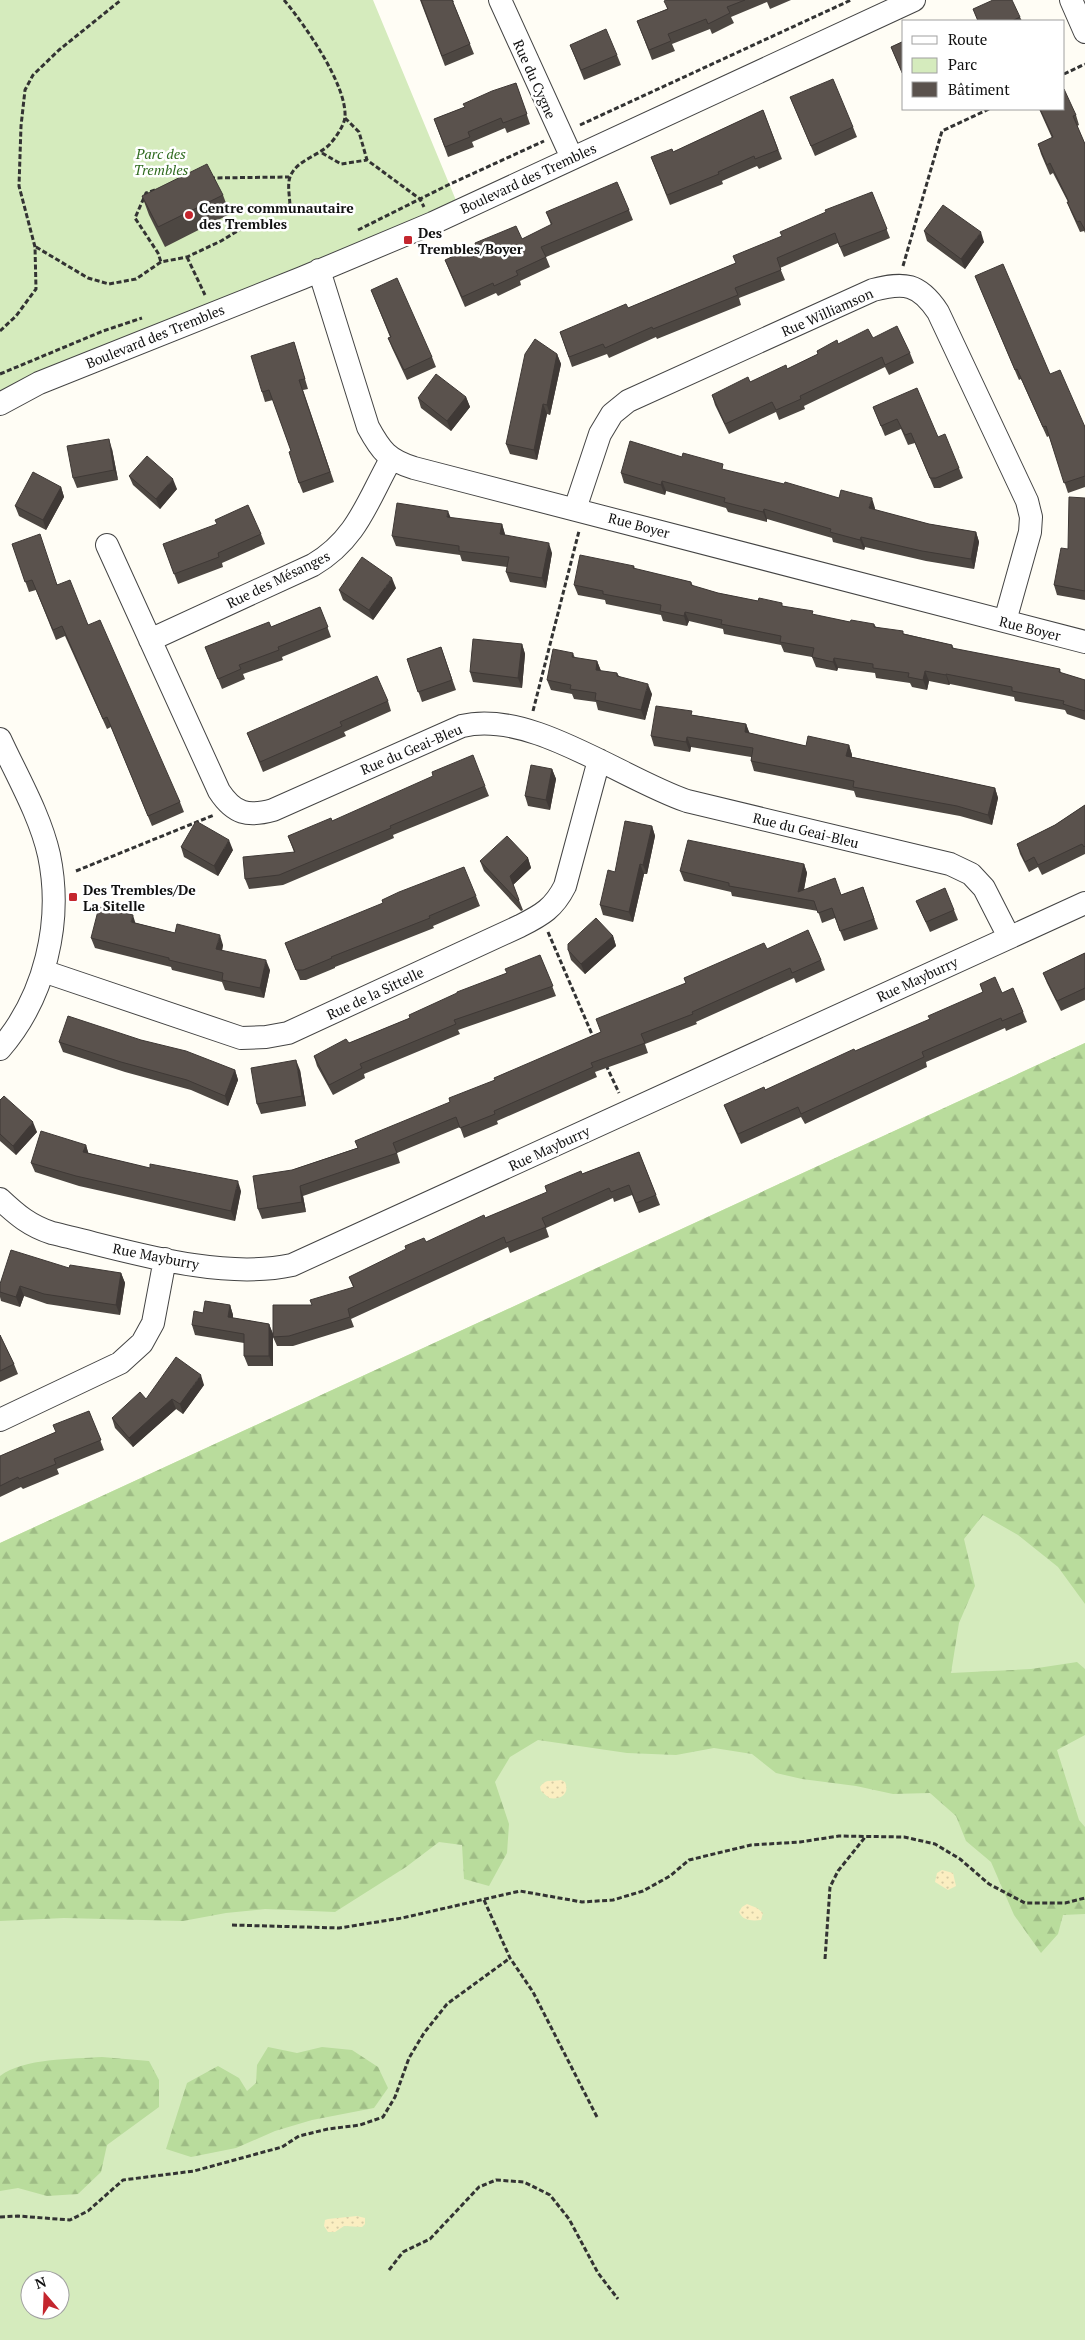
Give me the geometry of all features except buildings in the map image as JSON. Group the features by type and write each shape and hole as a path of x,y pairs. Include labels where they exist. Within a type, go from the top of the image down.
{"street":[{"name":"Rue du Cygne","path":"500,0 572,158"},
{"name":"Boulevard des Trembles","path":"0,404 39,383 433,223 914,0"},
{"path":"1071,0 1085,32"},
{"path":"319,270 368,428 377,444 391,460"},
{"name":"Rue Williamson","path":"580,510 600,434 612,414 628,401 873,290 906,285 917,289 929,299 938,312 1027,501 1031,517 1030,532 1005,621"},
{"name":"Rue Boyer","path":"391,460 414,468 1085,642"},
{"name":"Rue des Mésanges","path":"150,640 313,565 331,554 353,532 391,460"},
{"name":"Rue du Geai-Bleu","path":"107,546 219,791 228,804 242,812 256,814 273,810 462,726 478,722 498,723 575,748 667,794 687,801 950,864 971,874 984,888 1009,937"},
{"path":"0,739 37,821 49,855 54,918 50,945 43,971 26,1008 8,1040 0,1049"},
{"name":"Rue de la Sittelle","path":"43,971 241,1038 266,1037 296,1030 540,916 557,901 565,886 599,760"},
{"name":"Rue Mayburry","path":"0,1199 34,1227 52,1233 165,1259 233,1270 267,1269 292,1264 1085,903"},
{"path":"0,1420 120,1363 142,1343 154,1323 165,1259"}],"path":[{"path":"0,332 16,316 36,289 35,247 19,186 21,126 25,90 34,75 59,50 121,0"},
{"path":"284,0 297,15 327,63 342,95 345,118 339,132 322,152 297,165 289,177 290,207"},
{"path":"354,232 420,199 852,0"},
{"path":"1065,74 1085,64"},
{"path":"897,285 942,131 987,110"},
{"path":"345,118 359,132 368,160 420,199 433,223"},
{"path":"322,152 341,164 368,160"},
{"path":"208,178 289,177"},
{"path":"161,262 158,253 135,218 146,193 164,187"},
{"path":"35,247 88,278 109,284 136,279 161,262 186,257 221,242 249,224"},
{"path":"186,257 206,296"},
{"path":"196,299 214,292"},
{"path":"0,374 104,331 151,315"},
{"path":"528,732 580,510"},
{"path":"76,871 221,812"},
{"path":"540,916 598,1047"},
{"path":"602,1056 627,1112"},
{"path":"232,1925 339,1928 402,1918 520,1891 582,1902 613,1900 643,1891 670,1876 689,1860 751,1845 800,1842 839,1836 904,1837 935,1844 960,1859 989,1884 1025,1903 1065,1903 1085,1898"},
{"path":"825,1959 830,1887 838,1870 867,1836"},
{"path":"484,1900 510,1958 533,1992 597,2117"},
{"path":"0,2217 18,2216 70,2220 88,2211 123,2180 194,2171 282,2147 299,2136 328,2129 360,2125 382,2117 394,2097 409,2058 424,2033 447,2004 510,1958"},
{"path":"389,2270 403,2252 430,2239 479,2187 496,2180 524,2182 550,2195 569,2219 598,2273 618,2299"}],"green space":[{"name":"Parc des Trembles","path":"0,0 373,0 460,210 0,404"},
{"path":"1085,1043 1085,2340 0,2340 0,1543"},
{"path":"1085,1043 1085,1604 1058,1567 1018,1535 983,1515 964,1539 975,1586 959,1623 951,1673 1031,1669 1077,1662 1085,1669 1085,1735 1057,1750 1079,1820 1085,1827 1085,1914 1063,1915 1058,1934 1041,1953 1014,1915 991,1862 966,1841 956,1816 930,1793 893,1794 856,1786 802,1779 776,1773 752,1754 714,1748 676,1755 627,1753 538,1740 510,1757 495,1782 509,1824 507,1853 489,1886 464,1879 462,1845 439,1842 406,1867 335,1912 265,1909 226,1913 183,1921 64,1918 0,1921 0,1543"},
{"path":"268,2047 297,2053 322,2047 352,2050 378,2067 388,2088 374,2108 312,2120 275,2131 236,2148 191,2157 166,2149 187,2083 218,2066 239,2078 247,2091 256,2083 257,2065"},
{"path":"102,2057 149,2061 159,2080 159,2107 107,2145 101,2172 78,2194 47,2196 18,2188 0,2191 0,2076 10,2070 35,2063"}],"sand":[{"path":"561,1780 565,1782 566,1790 561,1797 549,1798 541,1791 540,1787 545,1782"},
{"path":"942,1870 953,1873 956,1886 948,1890 935,1882 937,1873"},
{"path":"747,1904 763,1913 761,1920 748,1920 741,1915 739,1912"},
{"path":"357,2216 365,2218 365,2224 362,2227 344,2226 335,2232 328,2232 324,2226 325,2220 328,2219"}],"place":[{"name":"Centre communautaire des Trembles","path":"189,215"},
{"name":"Des Trembles/Boyer","path":"408,240"},
{"name":"Des Trembles/De La Sitelle","path":"73,897"}]}
